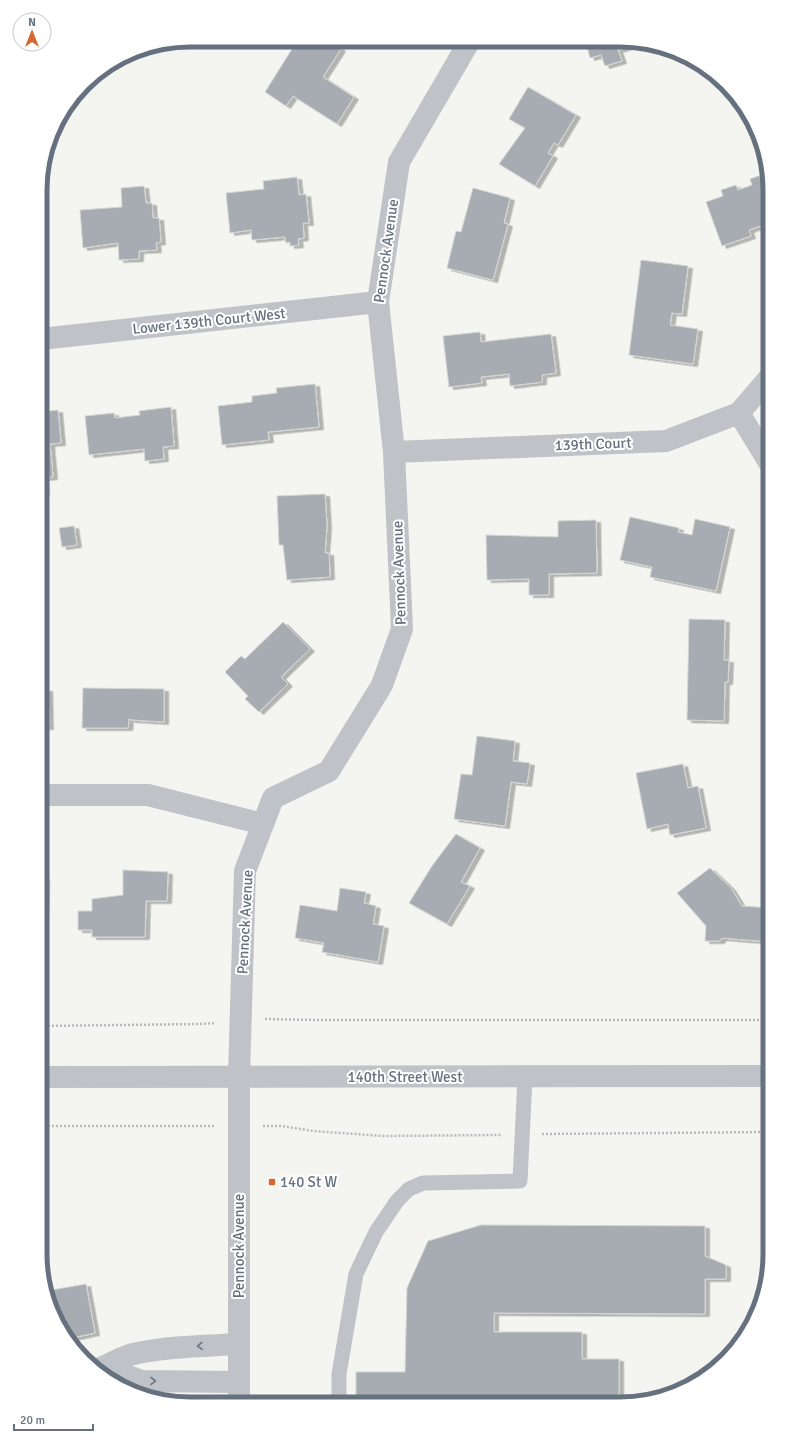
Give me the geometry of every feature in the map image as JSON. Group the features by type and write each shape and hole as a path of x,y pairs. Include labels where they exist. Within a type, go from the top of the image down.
{"street":[{"name":"Pennock Avenue","path":"239,1393 240,1076 245,871 273,798 329,771 382,685 402,629 394,452 378,302 399,162 465,47"},
{"name":"Lower 139th Court West","path":"47,338 378,302"},
{"name":"139th Court","path":"394,452 666,441 739,413 763,385"},
{"path":"739,413 763,452"},
{"path":"47,795 148,795 263,824"},
{"name":"140th Street West","path":"47,1076 763,1076"},
{"path":"103,1367 123,1357 138,1353 190,1346 239,1344"},
{"path":"110,1372 142,1381 239,1393"}],"lane":[{"path":"339,1397 339,1374 356,1274 376,1232 408,1189 423,1183 520,1181 525,1077"}],"path":[{"path":"47,1026 200,1024 269,1018 318,1020 763,1020"},
{"path":"47,1126 282,1126 313,1131 383,1136 763,1132"}],"building":[{"path":"293,47 338,47 341,49 323,77 354,97 337,124 293,96 286,106 265,92"},
{"path":"587,47 628,47 618,50 622,61 605,66 601,55 590,58"},
{"path":"528,87 576,115 558,145 554,143 548,153 553,156 535,186 499,164 525,128 509,119"},
{"path":"762,175 763,225 749,230 751,236 722,246 706,202 723,196 721,190 736,185 738,190 752,185 750,179"},
{"path":"297,177 299,195 306,194 309,223 303,223 304,238 298,239 299,245 290,246 290,242 286,243 285,237 252,240 251,230 230,233 226,193 264,189 263,181"},
{"path":"144,186 146,203 152,203 153,218 159,218 161,242 156,243 157,250 139,251 139,259 119,260 118,243 83,248 80,210 122,207 121,188"},
{"path":"473,188 510,198 504,223 508,224 493,280 447,268 456,231 461,232"},
{"path":"641,260 688,266 682,314 672,313 670,325 698,329 693,364 629,355"},
{"path":"480,332 481,342 551,334 556,373 542,375 542,382 510,386 509,374 481,377 482,383 449,387 443,336"},
{"path":"315,384 319,427 268,432 269,440 222,445 218,406 252,402 252,396 277,393 276,388"},
{"path":"171,407 174,446 163,447 164,459 145,461 144,449 89,455 85,416 114,413 115,418 140,415 139,411"},
{"path":"58,410 61,443 50,444 53,477 47,478 47,411"},
{"path":"325,494 327,526 325,553 329,553 330,577 287,580 283,545 279,545 277,496"},
{"path":"630,517 679,528 678,532 692,535 695,519 730,527 716,591 650,577 652,567 620,560"},
{"path":"596,520 597,573 549,574 549,595 529,595 529,579 487,580 486,535 558,537 558,521"},
{"path":"74,526 77,545 62,547 59,528"},
{"path":"689,619 725,620 724,660 729,660 728,682 725,682 724,721 687,720"},
{"path":"283,622 310,649 281,677 288,684 259,712 245,699 248,696 225,672 241,656 245,659"},
{"path":"83,688 164,689 164,722 129,719 128,728 82,728"},
{"path":"47,689 48,689 49,727 47,727"},
{"path":"477,736 515,741 513,761 530,763 527,784 511,782 505,826 454,819 461,774 472,775"},
{"path":"683,764 688,788 698,786 706,828 670,835 668,824 647,829 636,773"},
{"path":"456,834 480,848 461,882 470,886 447,924 409,903 432,866"},
{"path":"710,868 731,888 742,906 763,908 763,941 722,938 720,941 705,941 706,926 677,893"},
{"path":"123,870 168,872 167,901 146,901 145,937 92,937 92,930 78,930 78,911 92,911 92,899 123,895"},
{"path":"340,888 366,892 364,903 376,906 373,924 384,926 378,962 322,952 324,943 295,938 300,905 337,911"},
{"path":"481,1225 705,1226 705,1256 726,1265 726,1279 705,1279 705,1314 494,1313 494,1332 582,1332 582,1359 619,1359 619,1397 356,1397 356,1372 405,1372 407,1288 428,1241"},
{"path":"86,1284 95,1333 74,1337 58,1309 52,1290"}],"place":[{"name":"140 St W","path":"272,1182"}]}
